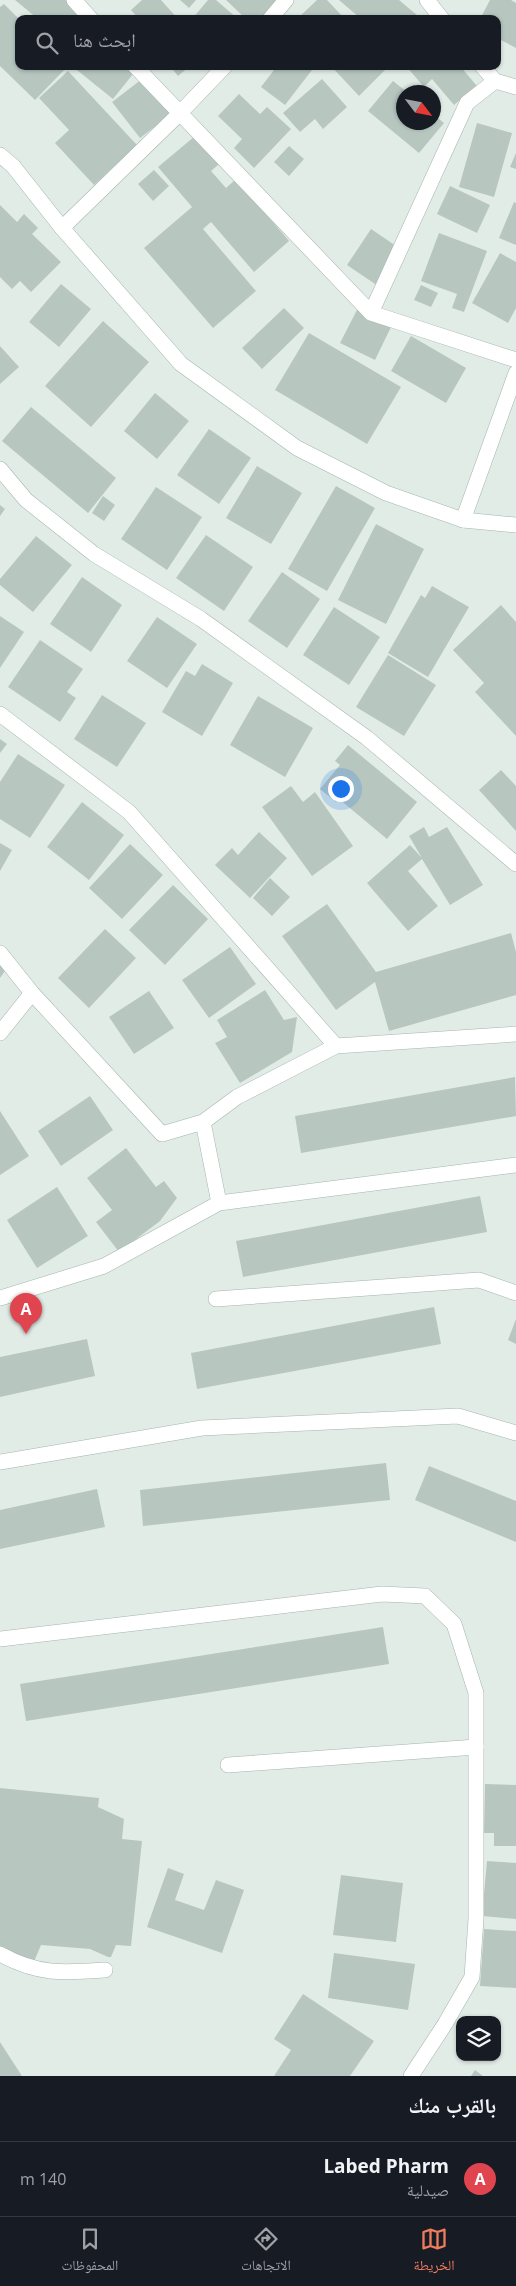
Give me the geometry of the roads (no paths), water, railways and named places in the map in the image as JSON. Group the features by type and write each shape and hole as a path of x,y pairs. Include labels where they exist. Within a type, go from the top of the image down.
{"street":[{"path":"74,0 88,15"},
{"path":"273,15 286,0"},
{"path":"427,0 439,15"},
{"path":"139,70 371,313 516,360"},
{"path":"62,228 179,114 221,70"},
{"path":"485,70 495,81 516,87"},
{"path":"371,313 467,103 495,81"},
{"path":"0,155 13,166 62,228 181,364 297,448 386,493 463,520 516,524"},
{"path":"463,520 516,373"},
{"path":"0,469 26,500 94,554 201,619 367,738 516,864"},
{"path":"0,714 129,812 336,1046"},
{"path":"0,953 32,993 162,1134 203,1122 237,1097 336,1046 516,1034"},
{"path":"0,1033 32,993"},
{"path":"203,1122 219,1203"},
{"path":"0,1298 104,1266 219,1203 516,1165"},
{"path":"216,1299 479,1280 516,1293"},
{"path":"0,1462 202,1428 458,1416 516,1433"},
{"path":"0,1639 382,1594 425,1596 454,1624 476,1693 476,1920 472,1978 411,2076"},
{"path":"228,1765 476,1747"},
{"path":"0,1954 20,1965 62,1973 105,1970"}],"place":[{"name":"Labed Pharm","path":"26,1334"}]}
